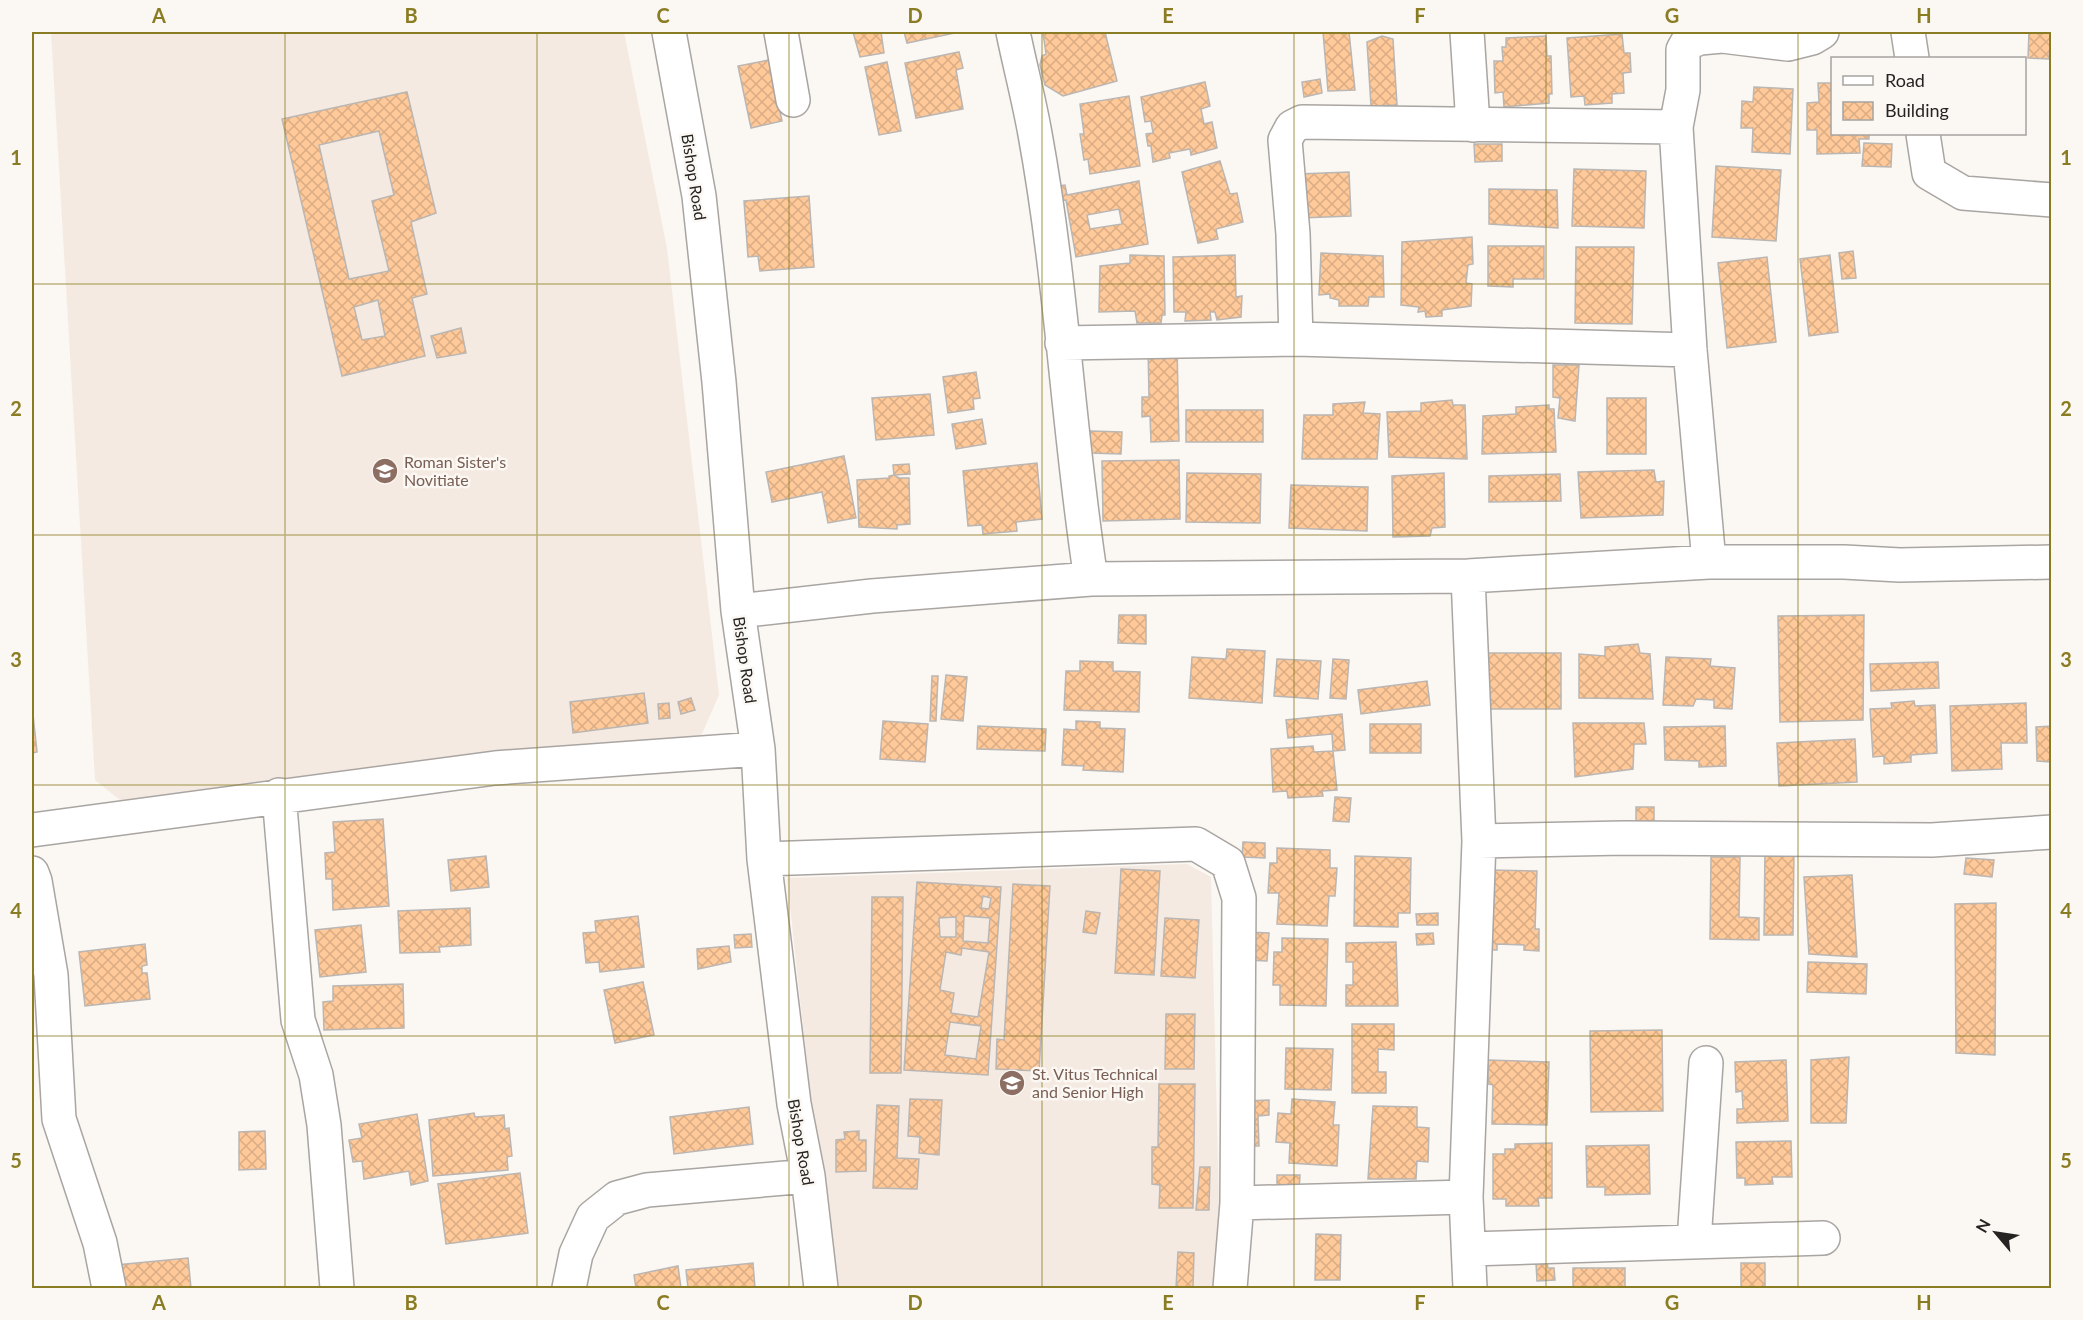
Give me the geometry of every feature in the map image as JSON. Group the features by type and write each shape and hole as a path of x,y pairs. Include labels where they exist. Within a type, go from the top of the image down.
{"street":[{"name":"Bishop Road","path":"669,32 699,196 719,382 738,611 758,749 764,859 794,1104 808,1176 821,1288"},
{"path":"781,32 793,100"},
{"path":"1013,32 1035,134 1090,579"},
{"path":"1467,32 1473,125"},
{"path":"1709,562 1690,350 1676,127 1683,90 1683,50 1687,43 1700,38 1722,36 1788,45 1812,38 1822,32"},
{"path":"1908,32 1912,57"},
{"path":"1296,339 1293,234 1285,140 1292,127 1302,122 1676,127"},
{"path":"1923,135 1929,173 1964,193 2052,200"},
{"path":"1062,344 1296,339 1690,350"},
{"path":"738,611 872,596 1090,579 1468,576 1709,562 1844,562 1900,565 2052,562"},
{"path":"1468,576 1479,841 1466,1197 1470,1288"},
{"path":"32,830 279,795 495,768 758,749"},
{"path":"279,795 298,1020 316,1075 324,1125 337,1288"},
{"path":"1479,841 1624,838 1932,840 2052,832"},
{"path":"764,859 1196,844 1228,863 1239,898 1237,1203 1230,1288"},
{"path":"32,873 51,975 59,1119 100,1243 109,1288"},
{"path":"1694,1241 1706,1063"},
{"path":"569,1288 576,1254 593,1217 617,1198 647,1190 808,1176"},
{"path":"1237,1203 1466,1197"},
{"path":"1470,1249 1823,1238"}],"shaded area":[{"name":"Roman Sister's Novitiate","path":"51,32 624,32 667,248 719,695 698,743 120,800 95,780"},
{"name":"St. Vitus Technical and Senior High","path":"1187,864 1211,877 1221,1288 831,1288 787,878"}],"building":[{"path":"853,32 881,32 884,53 860,57"},
{"path":"904,32 955,32 955,33 907,43"},
{"path":"1105,32 1117,81 1063,96 1045,85 1040,65 1042,56 1046,54 1043,33"},
{"path":"1323,32 1349,32 1355,90 1328,91"},
{"path":"2029,32 2051,32 2049,59 2028,58"},
{"path":"1622,34 1624,53 1630,53 1631,72 1623,73 1624,93 1612,94 1612,103 1585,105 1584,96 1571,97 1567,38"},
{"path":"1382,36 1393,39 1397,105 1371,106 1367,42"},
{"path":"1546,36 1547,56 1551,56 1552,94 1549,94 1549,103 1504,107 1503,92 1495,93 1494,61 1503,61 1502,47 1506,47 1506,38"},
{"path":"959,52 963,68 956,70 963,109 916,118 905,63"},
{"path":"769,60 782,121 751,128 738,66"},
{"path":"887,62 901,131 879,135 865,67"},
{"path":"1320,79 1322,93 1304,97 1302,82"},
{"path":"1205,82 1210,106 1201,109 1204,124 1212,122 1217,148 1191,155 1190,149 1169,153 1170,158 1153,162 1151,146 1148,146 1146,134 1153,133 1151,121 1145,122 1141,97"},
{"path":"1818,83 1831,83 1831,135 1869,135 1869,139 1859,139 1860,153 1817,154 1817,130 1807,130 1807,103 1819,102"},
{"path":"1754,87 1793,89 1790,154 1752,152 1753,128 1741,128 1742,101 1753,102"},
{"path":"407,92 436,213 411,222 427,294 412,298 425,356 342,376 282,119","holes":["379,131 394,195 372,201 389,271 349,279 319,145","378,300 385,336 362,340 354,307"]},
{"path":"1129,96 1140,166 1090,174 1088,159 1084,160 1080,134 1084,134 1080,104"},
{"path":"1864,143 1892,144 1891,167 1862,166"},
{"path":"1474,144 1502,144 1502,161 1475,162"},
{"path":"1220,161 1230,194 1237,193 1243,222 1216,229 1218,239 1198,243 1182,172"},
{"path":"1716,166 1781,170 1776,241 1712,237"},
{"path":"1574,169 1646,171 1644,228 1572,226"},
{"path":"1349,172 1351,216 1301,218 1299,174"},
{"path":"1139,181 1148,244 1076,257 1066,200 1051,201 1050,187 1065,185 1067,195","holes":["1119,209 1122,224 1090,229 1087,215"]},
{"path":"1489,189 1557,190 1558,228 1489,224"},
{"path":"809,196 814,267 760,271 758,256 748,257 744,201"},
{"path":"1472,237 1473,264 1468,265 1466,283 1472,284 1471,306 1442,310 1442,316 1426,317 1425,311 1418,312 1419,307 1401,305 1402,242"},
{"path":"1488,246 1544,246 1544,279 1513,279 1513,287 1488,286"},
{"path":"1576,247 1634,247 1632,324 1575,323"},
{"path":"1853,251 1856,278 1842,279 1839,253"},
{"path":"1321,253 1383,256 1384,297 1369,297 1368,306 1339,306 1339,300 1330,298 1330,294 1319,295"},
{"path":"1130,255 1164,256 1165,315 1162,315 1161,323 1137,323 1135,311 1099,312 1100,266 1130,263"},
{"path":"1235,255 1236,297 1242,296 1241,317 1217,320 1215,312 1210,312 1211,320 1185,321 1186,312 1174,312 1173,257"},
{"path":"1830,255 1838,332 1809,336 1800,259"},
{"path":"1767,257 1776,342 1727,348 1718,263"},
{"path":"461,328 466,353 437,358 431,336"},
{"path":"1177,346 1179,441 1151,442 1150,416 1142,417 1142,397 1149,397 1148,347"},
{"path":"1553,365 1579,365 1575,421 1558,418 1560,398 1553,397"},
{"path":"976,372 980,398 973,399 974,409 948,413 943,377"},
{"path":"930,394 934,435 876,440 872,398"},
{"path":"1607,398 1646,398 1646,454 1607,454"},
{"path":"1452,400 1453,405 1465,405 1467,459 1389,457 1387,412 1421,411 1421,403"},
{"path":"1365,402 1363,413 1380,414 1377,459 1302,459 1304,415 1333,415 1333,404"},
{"path":"1549,405 1549,409 1554,409 1556,452 1482,454 1483,416 1516,414 1516,407"},
{"path":"1186,410 1263,410 1263,442 1186,442"},
{"path":"982,419 986,444 956,449 952,424"},
{"path":"1090,431 1122,432 1121,454 1089,453"},
{"path":"844,456 856,518 828,523 822,492 772,502 766,472"},
{"path":"1179,460 1180,519 1103,521 1102,461"},
{"path":"1037,463 1042,519 1016,522 1017,531 983,534 982,525 968,526 963,471"},
{"path":"909,464 910,474 894,475 893,465"},
{"path":"1654,470 1656,482 1664,481 1663,515 1581,518 1578,472"},
{"path":"1187,473 1261,474 1260,523 1186,522"},
{"path":"1444,473 1445,527 1432,528 1430,536 1393,537 1392,476"},
{"path":"1560,474 1561,501 1489,502 1489,476"},
{"path":"894,475 899,478 909,478 910,524 897,525 897,529 859,527 857,480 889,478"},
{"path":"1291,485 1368,487 1367,531 1289,528"},
{"path":"1119,615 1146,615 1146,644 1118,643"},
{"path":"1864,615 1863,720 1780,722 1778,616"},
{"path":"1638,644 1640,653 1650,654 1653,699 1579,698 1579,654 1605,656 1605,647"},
{"path":"1227,649 1265,651 1262,703 1189,698 1192,657 1226,659"},
{"path":"1488,653 1561,653 1561,709 1484,709"},
{"path":"1666,657 1711,659 1710,666 1735,668 1732,709 1714,708 1714,700 1696,699 1693,706 1663,705"},
{"path":"1277,659 1321,661 1318,699 1274,696"},
{"path":"1333,659 1349,660 1346,699 1330,698"},
{"path":"1080,661 1113,662 1113,671 1140,672 1139,712 1064,710 1066,671 1080,671"},
{"path":"1938,662 1939,688 1871,691 1870,664"},
{"path":"946,675 967,677 963,721 941,719"},
{"path":"932,676 938,676 936,721 930,721"},
{"path":"1427,681 1430,705 1361,714 1358,690"},
{"path":"644,693 648,723 573,733 570,702"},
{"path":"691,698 695,710 681,714 678,702"},
{"path":"1914,701 1915,706 1935,705 1937,753 1911,755 1911,762 1884,764 1884,756 1873,757 1870,709 1892,708 1891,703"},
{"path":"669,703 670,718 659,719 658,704"},
{"path":"2026,703 2027,743 2001,743 2002,769 1952,771 1950,706"},
{"path":"32,705 37,752 32,753"},
{"path":"1342,714 1345,750 1333,751 1332,734 1288,738 1286,720"},
{"path":"883,721 928,724 925,762 880,759"},
{"path":"1076,721 1100,722 1100,728 1125,729 1123,772 1083,770 1084,766 1062,765 1064,729 1076,730"},
{"path":"1573,723 1644,723 1646,744 1634,744 1633,769 1575,777"},
{"path":"1370,724 1421,724 1421,753 1370,753"},
{"path":"978,726 1046,729 1045,751 977,749"},
{"path":"1725,726 1726,766 1699,767 1699,761 1665,760 1664,727"},
{"path":"2052,726 2051,769 2051,762 2037,761 2036,727"},
{"path":"1855,739 1857,782 1779,786 1777,743"},
{"path":"1313,746 1314,752 1333,751 1337,790 1322,791 1323,796 1288,798 1287,791 1273,792 1271,749"},
{"path":"1335,797 1351,798 1349,822 1333,821"},
{"path":"1636,807 1654,807 1654,823 1636,823"},
{"path":"383,819 389,906 333,910 332,879 326,879 325,853 335,852 333,822"},
{"path":"1243,842 1265,843 1265,858 1242,857"},
{"path":"1277,848 1330,850 1330,868 1337,868 1335,896 1329,896 1327,926 1277,924 1279,893 1268,893 1270,863 1277,863"},
{"path":"1765,848 1794,848 1793,935 1764,935"},
{"path":"486,856 489,887 451,891 448,860"},
{"path":"1355,856 1411,858 1410,913 1398,913 1398,927 1354,926"},
{"path":"1711,857 1740,857 1739,917 1759,918 1759,940 1710,939"},
{"path":"1966,858 1994,860 1992,877 1964,874"},
{"path":"1121,869 1160,871 1154,975 1115,973"},
{"path":"1490,870 1537,871 1535,929 1539,929 1539,951 1524,950 1524,945 1497,944 1497,950 1483,950"},
{"path":"1852,875 1857,957 1809,954 1804,877"},
{"path":"917,882 1001,887 988,1075 904,1070","holes":["983,896 991,898 989,909 981,908","964,916 990,918 988,943 963,941","956,917 956,937 940,937 939,918","962,948 989,952 978,1017 951,1013 954,993 940,990 946,952 961,955","950,1022 981,1026 976,1059 945,1055"]},
{"path":"1013,884 1050,886 1039,1071 996,1069 997,1039 1004,1040"},
{"path":"872,897 903,897 901,1073 870,1073"},
{"path":"1996,903 1995,1055 1956,1053 1955,904"},
{"path":"470,908 471,945 439,947 440,952 400,953 398,911"},
{"path":"1086,911 1100,913 1096,934 1083,932"},
{"path":"1438,913 1438,925 1417,925 1416,914"},
{"path":"638,916 644,967 600,972 599,962 586,963 583,933 596,932 595,921"},
{"path":"1165,918 1199,920 1195,978 1161,976"},
{"path":"361,925 366,972 320,977 315,930"},
{"path":"1247,932 1269,933 1267,961 1245,960"},
{"path":"1433,933 1434,944 1417,945 1416,934"},
{"path":"751,934 752,947 735,948 734,935"},
{"path":"1282,938 1328,939 1326,1006 1280,1005 1280,985 1273,985 1274,952 1282,952"},
{"path":"1396,942 1398,1006 1346,1006 1346,985 1353,985 1353,962 1346,962 1346,943"},
{"path":"145,944 147,965 142,966 142,973 147,973 150,999 85,1006 79,952"},
{"path":"729,946 731,962 698,969 697,949"},
{"path":"1808,962 1867,964 1866,994 1807,992"},
{"path":"643,982 654,1035 615,1043 604,990"},
{"path":"403,984 404,1028 324,1030 323,1002 333,1001 333,986"},
{"path":"1166,1014 1195,1014 1194,1069 1165,1069"},
{"path":"1352,1024 1394,1024 1394,1050 1378,1049 1378,1072 1386,1072 1386,1093 1352,1093"},
{"path":"1662,1030 1663,1111 1591,1112 1590,1031"},
{"path":"1286,1048 1333,1049 1331,1090 1285,1089"},
{"path":"1849,1057 1846,1123 1811,1123 1811,1060"},
{"path":"1488,1060 1549,1062 1547,1125 1492,1124 1493,1085 1488,1084"},
{"path":"1786,1060 1788,1121 1737,1123 1737,1109 1743,1109 1742,1091 1736,1092 1735,1062"},
{"path":"1159,1084 1195,1084 1193,1208 1159,1208 1160,1185 1152,1184 1152,1147 1158,1147"},
{"path":"910,1099 942,1100 939,1155 919,1153 920,1137 908,1136"},
{"path":"1292,1099 1335,1102 1333,1125 1339,1125 1337,1166 1289,1163 1290,1143 1276,1142 1278,1113 1291,1114"},
{"path":"1269,1100 1269,1115 1258,1116 1259,1146 1246,1146 1244,1101"},
{"path":"877,1105 899,1106 897,1158 919,1159 917,1189 873,1188"},
{"path":"1373,1106 1417,1107 1417,1127 1429,1128 1428,1162 1417,1161 1416,1179 1368,1179"},
{"path":"749,1107 753,1144 674,1154 670,1117"},
{"path":"474,1113 475,1117 504,1115 505,1129 509,1128 512,1156 507,1157 508,1170 433,1176 429,1120"},
{"path":"417,1114 428,1181 411,1185 409,1171 364,1179 362,1161 353,1162 349,1140 362,1138 359,1124"},
{"path":"265,1131 266,1169 239,1170 239,1132"},
{"path":"859,1131 859,1140 866,1140 866,1171 836,1172 836,1140 845,1139 844,1132"},
{"path":"1791,1141 1792,1177 1772,1177 1773,1184 1745,1185 1745,1178 1737,1178 1736,1142"},
{"path":"1552,1143 1552,1198 1538,1198 1539,1206 1506,1206 1506,1199 1493,1199 1493,1154 1505,1154 1505,1149 1515,1149 1515,1144"},
{"path":"1649,1145 1650,1194 1605,1195 1605,1187 1587,1187 1586,1146"},
{"path":"1200,1167 1210,1167 1209,1210 1196,1210"},
{"path":"520,1173 528,1233 446,1244 438,1184"},
{"path":"1277,1175 1300,1175 1299,1192 1277,1191"},
{"path":"1316,1234 1341,1235 1340,1280 1315,1280"},
{"path":"1178,1252 1194,1253 1193,1288 1176,1288"},
{"path":"188,1258 191,1288 118,1288 116,1265"},
{"path":"1547,1262 1548,1268 1554,1268 1555,1280 1537,1281 1536,1263"},
{"path":"753,1263 755,1288 688,1288 686,1270"},
{"path":"1741,1263 1765,1263 1765,1288 1741,1288"},
{"path":"678,1266 681,1288 636,1288 634,1275"},
{"path":"1573,1268 1625,1268 1625,1288 1573,1288"}],"place":[{"name":"Roman Sister's Novitiate","path":"385,471"},
{"name":"St. Vitus Technical and Senior High","path":"1012,1083"}]}
